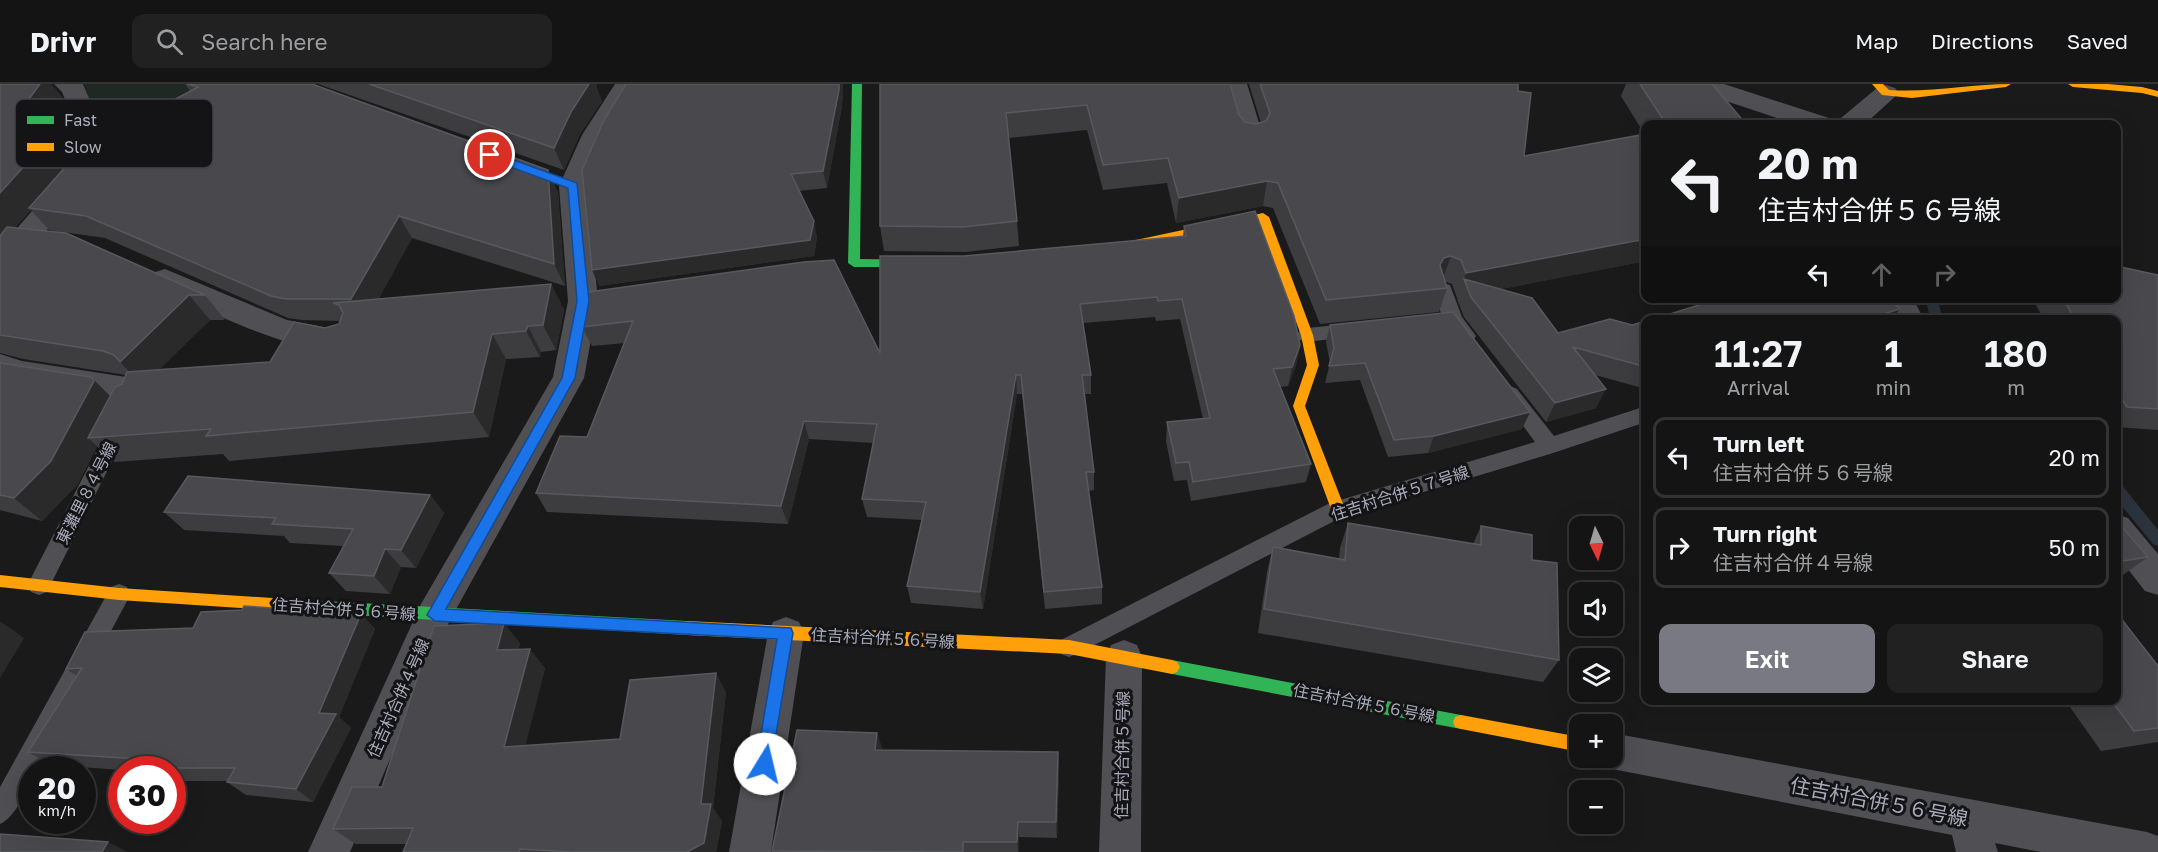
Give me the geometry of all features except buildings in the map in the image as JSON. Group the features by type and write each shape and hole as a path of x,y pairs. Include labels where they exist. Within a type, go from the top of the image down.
{"street":[{"path":"66,84 73,87 80,99"},
{"name":"住吉村合併４号線","path":"329,852 435,615 568,378 595,300 563,182 627,84"},
{"path":"857,84 842,265 944,264"},
{"path":"1236,84 1251,139"},
{"path":"1699,84 1808,120"},
{"path":"1853,120 1881,88 1912,95 2006,84"},
{"path":"2073,84 2142,90 2158,94"},
{"path":"0,267 74,180 88,168"},
{"path":"1103,250 1263,217 1307,335 1313,365 1299,406 1338,509"},
{"path":"24,240 58,243"},
{"path":"135,266 282,330 344,340"},
{"name":"東灘里８４号線","path":"0,364 21,372 126,389 134,399"},
{"path":"2121,534 2158,580"},
{"name":"住吉村合併５６号線","path":"0,581 119,594 435,615 1069,647 1569,743"},
{"path":"750,852 786,633"},
{"name":"住吉村合併５号線","path":"1120,852 1124,657"},
{"name":"住吉村合併５６号線","path":"1623,754 1973,836 2147,852"}],"lane":[{"path":"1443,290 1453,320 1481,356"},
{"path":"1431,322 1453,320"},
{"path":"1307,335 1375,328"},
{"path":"1502,383 1550,446"},
{"name":"東灘里８４号線","path":"39,585 134,399"},
{"name":"住吉村合併５７号線","path":"1069,647 1338,509 1550,446 1641,416"},
{"path":"0,812 119,594"}],"shaded area":[{"path":"84,84 203,84 180,99 90,99"}],"waterway":[{"path":"1932,303 1936,315"},
{"path":"2121,494 2158,540"}],"traffic: fast":[{"path":"857,84 854,263 925,264"},
{"path":"287,605 687,628"},
{"path":"1172,667 1461,722"}],"traffic: slow":[{"path":"1877,84 1886,93 1912,95 2006,84"},
{"path":"2073,84 2142,90 2158,94"},
{"path":"1117,248 1263,217 1307,335 1313,365 1299,406 1338,509"},
{"path":"0,581 119,594 287,605"},
{"path":"687,628 1069,647 1172,667"},
{"path":"1461,722 1569,743"}],"route":[{"path":"490,155 573,186 583,301 568,378 435,615 786,633 765,764"}]}
